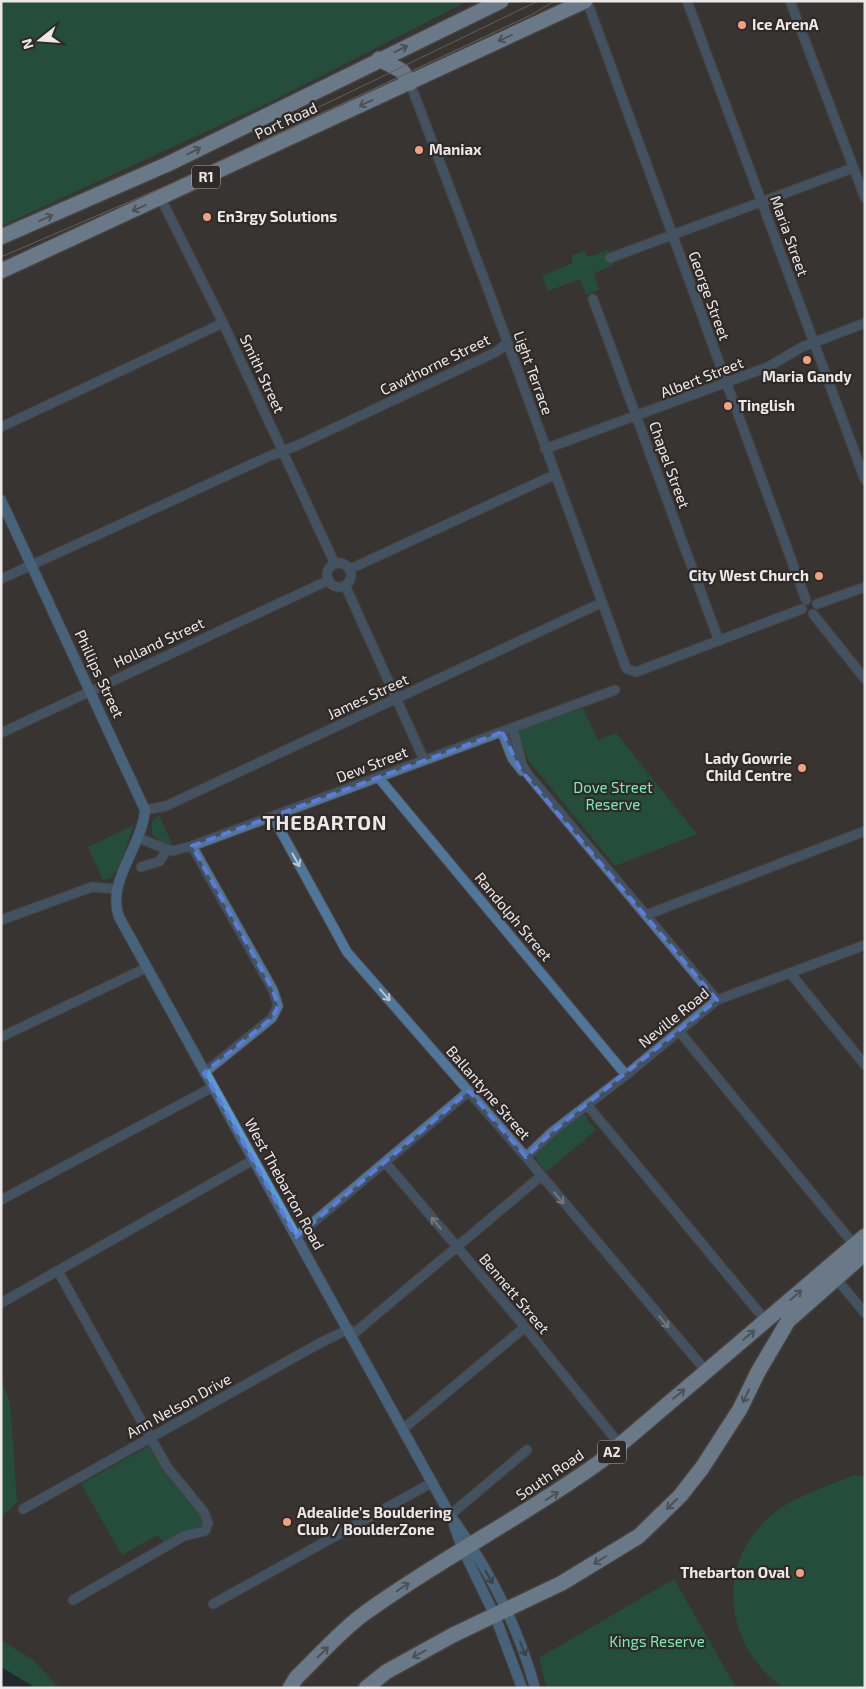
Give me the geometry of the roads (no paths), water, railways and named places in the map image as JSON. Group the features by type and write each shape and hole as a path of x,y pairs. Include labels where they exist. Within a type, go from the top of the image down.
{"highway":[{"name":"Port Road","path":"1,237 168,164 501,1"},
{"name":"Port Road","path":"1,271 586,1"},
{"path":"379,60 402,71 410,82"},
{"name":"South Road","path":"366,1688 386,1672 453,1636 562,1583 639,1536 680,1496 722,1438 788,1321 832,1274 862,1247"},
{"name":"South Road","path":"290,1688 296,1678 363,1614 466,1546 556,1493 620,1445 766,1321 832,1274"}],"street":[{"name":"George Street","path":"586,1 806,600"},
{"name":"Maria Street","path":"687,1 865,480"},
{"path":"790,1 865,198"},
{"name":"Light Terrace","path":"410,82 624,665 636,672 719,641"},
{"path":"610,258 761,200 853,168"},
{"name":"Smith Street","path":"160,198 223,323 335,564"},
{"name":"Chapel Street","path":"593,299 719,641"},
{"path":"1,427 223,323"},
{"name":"Albert Street","path":"545,449 768,368 802,347 865,323"},
{"name":"Cawthorne Street","path":"1,579 282,450 296,446 488,356 507,343"},
{"path":"350,569 554,475"},
{"name":"Phillips Street","path":"1,500 145,810"},
{"path":"340,563 350,569 351,575 345,585 339,586 329,580 330,568 335,564 340,563"},
{"name":"Holland Street","path":"1,733 329,580"},
{"path":"345,585 424,760"},
{"path":"817,604 865,587"},
{"path":"719,641 802,609 806,600 811,599 817,604"},
{"name":"James Street","path":"145,810 158,809 601,603"},
{"path":"802,609 806,615 813,614 816,611 817,604"},
{"path":"813,614 865,679"},
{"name":"Dew Street","path":"138,838 172,851 192,846 615,690"},
{"path":"513,728 522,766 530,777"},
{"path":"502,732 512,758 717,1000"},
{"name":"Randolph Street","path":"378,777 626,1075"},
{"path":"138,838 145,810"},
{"name":"Ballantyne Street","path":"273,817 347,952 542,1176 706,1372"},
{"path":"646,914 865,831"},
{"name":"West Thebarton Road","path":"138,838 117,888 116,908 119,918 204,1073 351,1332 433,1482 501,1613"},
{"path":"192,846 273,990 278,1006 272,1018 204,1073"},
{"path":"142,868 160,860 167,849"},
{"path":"1,920 92,887 117,888"},
{"name":"Neville Road","path":"526,1158 552,1132 588,1106 717,1000 865,945"},
{"path":"1,1037 146,968"},
{"path":"790,973 865,1064"},
{"path":"679,1031 862,1247"},
{"path":"1,1200 213,1087"},
{"path":"296,1237 469,1091"},
{"path":"588,1106 766,1321"},
{"path":"1,1302 253,1160"},
{"name":"Bennett Street","path":"385,1162 456,1248 525,1327 620,1445"},
{"name":"Ann Nelson Drive","path":"23,1509 320,1343 351,1332 542,1176"},
{"path":"58,1271 167,1467 207,1516 207,1528 202,1532 184,1536 73,1600"},
{"path":"832,1274 865,1313"},
{"path":"403,1428 525,1327"},
{"path":"450,1515 527,1450"},
{"path":"213,1604 433,1482"},
{"path":"501,1613 522,1688"},
{"path":"501,1613 528,1662 534,1688"}],"water":[{"path":"1,1667 35,1688 6,1688 1,1684"}],"tram line":[{"path":"311,111 538,1"},
{"path":"1,257 173,183 531,15 555,1"}],"place":[{"name":"Ice ArenA","path":"742,25"},
{"name":"Maniax","path":"419,150"},
{"name":"En3rgy Solutions","path":"207,217"},
{"name":"Maria Gandy","path":"807,360"},
{"name":"Tinglish","path":"728,406"},
{"name":"City West Church","path":"819,576"},
{"name":"Lady Gowrie Child Centre","path":"802,768"},
{"name":"Adealide's Bouldering Club / BoulderZone","path":"287,1522"},
{"name":"Thebarton Oval","path":"800,1573"}],"district":[{"name":"THEBARTON","path":"325,823"}],"park label":[{"name":"Dove Street Reserve","path":"613,796"},
{"name":"Kings Reserve","path":"657,1642"}]}
